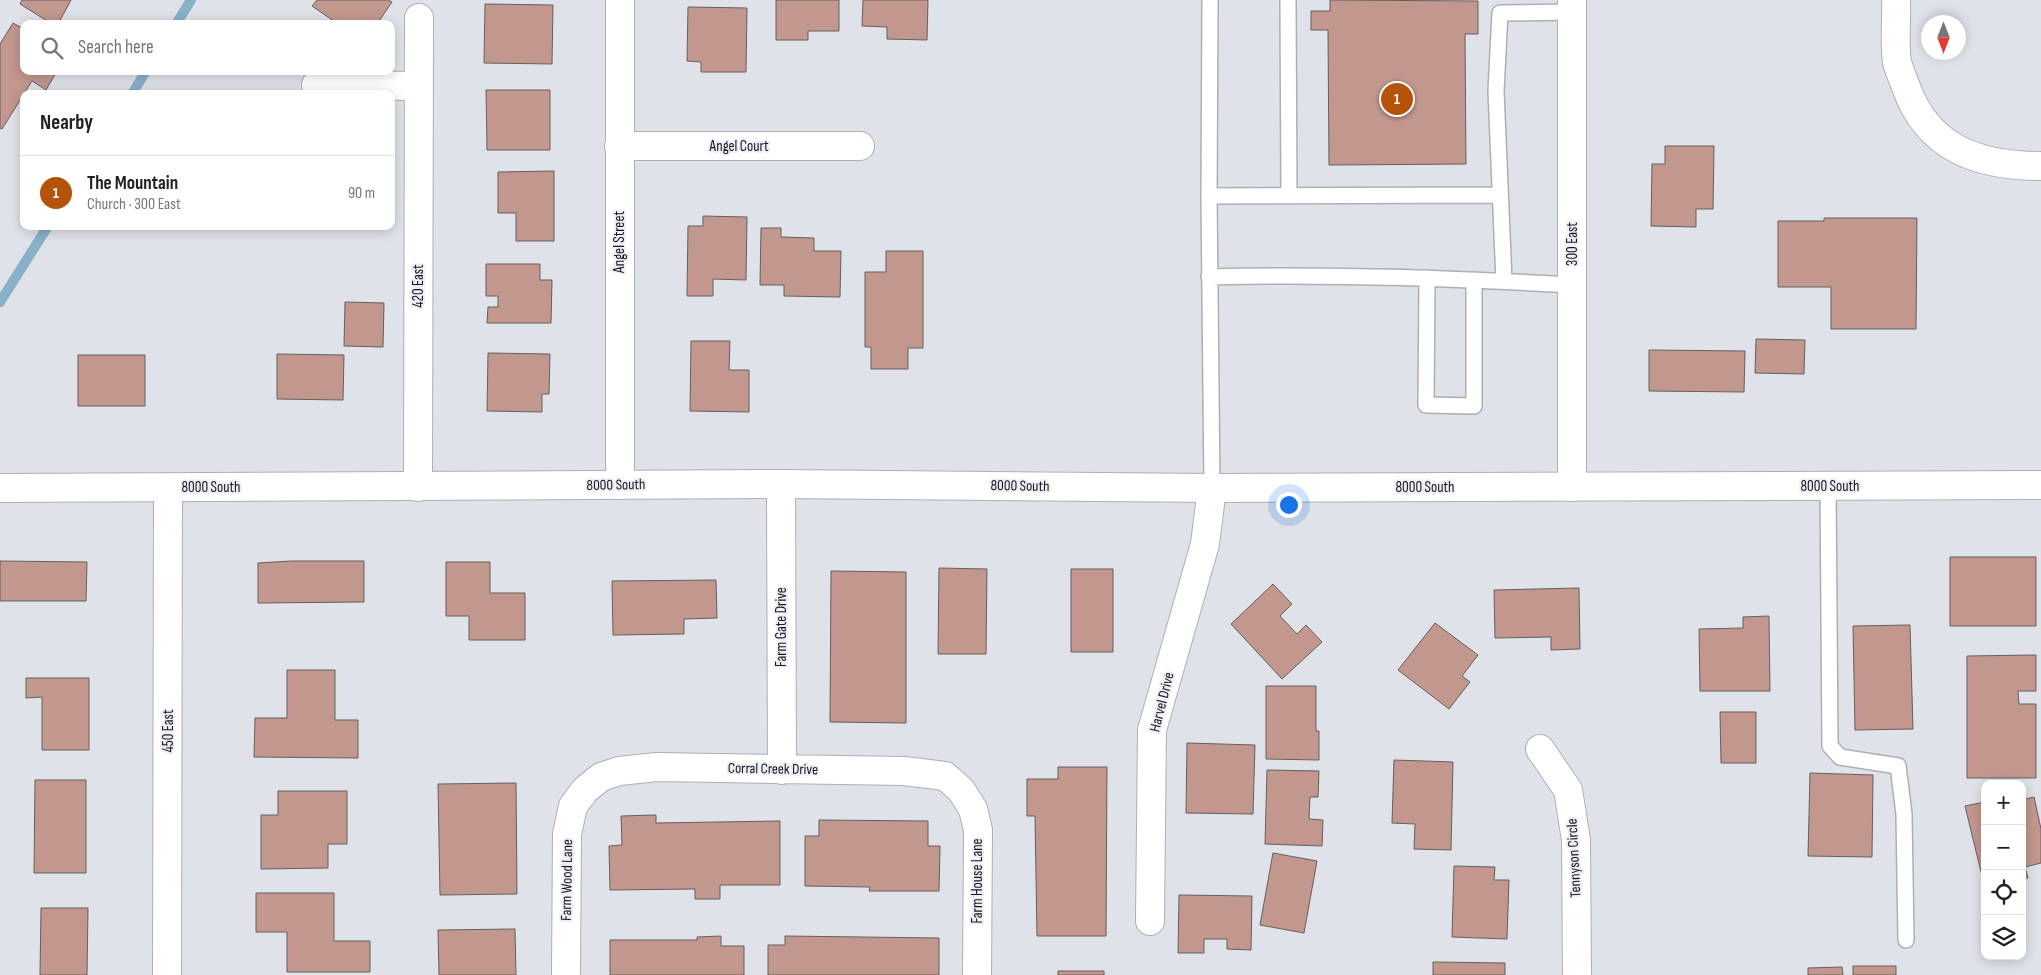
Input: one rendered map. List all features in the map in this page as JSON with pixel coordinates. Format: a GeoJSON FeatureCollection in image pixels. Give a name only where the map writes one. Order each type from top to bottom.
{"type":"FeatureCollection","features":[{"type":"Feature","properties":{"kind":"street","name":"Angel Street"},"geometry":{"type":"LineString","coordinates":[[620,0],[620,485]]}},
{"type":"Feature","properties":{"kind":"street"},"geometry":{"type":"LineString","coordinates":[[1896,0],[1897,62],[1913,107],[1931,130],[1958,151],[1967,154],[1994,162],[2041,166]]}},
{"type":"Feature","properties":{"kind":"street","name":"300 East"},"geometry":{"type":"LineString","coordinates":[[1572,6],[1572,487]]}},
{"type":"Feature","properties":{"kind":"street","name":"420 East"},"geometry":{"type":"LineString","coordinates":[[418,487],[419,18]]}},
{"type":"Feature","properties":{"kind":"street"},"geometry":{"type":"LineString","coordinates":[[316,85],[419,86]]}},
{"type":"Feature","properties":{"kind":"street","name":"Angel Court"},"geometry":{"type":"LineString","coordinates":[[619,146],[860,146]]}},
{"type":"Feature","properties":{"kind":"street","name":"8000 South"},"geometry":{"type":"LineString","coordinates":[[0,488],[781,484],[1212,488],[2041,485]]}},
{"type":"Feature","properties":{"kind":"street","name":"Farm Gate Drive"},"geometry":{"type":"LineString","coordinates":[[781,484],[782,770]]}},
{"type":"Feature","properties":{"kind":"street","name":"450 East"},"geometry":{"type":"LineString","coordinates":[[167,975],[168,488]]}},
{"type":"Feature","properties":{"kind":"street","name":"Harvel Drive"},"geometry":{"type":"LineString","coordinates":[[1150,921],[1152,730],[1205,544],[1212,488]]}},
{"type":"Feature","properties":{"kind":"street","name":"Tennyson Circle"},"geometry":{"type":"LineString","coordinates":[[1540,749],[1568,790],[1576,840],[1577,975]]}},
{"type":"Feature","properties":{"kind":"street","name":"Corral Creek Drive"},"geometry":{"type":"LineString","coordinates":[[585,790],[601,777],[619,771],[657,767],[904,771],[946,776],[961,790]]}},
{"type":"Feature","properties":{"kind":"street","name":"Farm Wood Lane"},"geometry":{"type":"LineString","coordinates":[[566,975],[567,834],[574,806],[585,790]]}},
{"type":"Feature","properties":{"kind":"street","name":"Farm House Lane"},"geometry":{"type":"LineString","coordinates":[[961,790],[973,809],[978,830],[977,975]]}},
{"type":"Feature","properties":{"kind":"lane"},"geometry":{"type":"LineString","coordinates":[[1210,0],[1209,277],[1212,488]]}},
{"type":"Feature","properties":{"kind":"lane"},"geometry":{"type":"LineString","coordinates":[[1288,0],[1289,196]]}},
{"type":"Feature","properties":{"kind":"lane"},"geometry":{"type":"LineString","coordinates":[[1504,281],[1496,91],[1500,13],[1572,6]]}},
{"type":"Feature","properties":{"kind":"lane"},"geometry":{"type":"LineString","coordinates":[[1209,196],[1500,195]]}},
{"type":"Feature","properties":{"kind":"lane"},"geometry":{"type":"LineString","coordinates":[[1209,277],[1298,275],[1427,278],[1572,285]]}},
{"type":"Feature","properties":{"kind":"lane"},"geometry":{"type":"LineString","coordinates":[[1427,278],[1426,405],[1474,406],[1474,280]]}},
{"type":"Feature","properties":{"kind":"lane"},"geometry":{"type":"LineString","coordinates":[[1828,486],[1830,746],[1840,756],[1898,766],[1904,814],[1906,940]]}},
{"type":"Feature","properties":{"kind":"building"},"geometry":{"type":"Polygon","coordinates":[[[22,0],[71,0],[60,20],[46,20],[20,4],[22,0]]]}},
{"type":"Feature","properties":{"kind":"building"},"geometry":{"type":"Polygon","coordinates":[[[317,0],[388,0],[392,2],[380,20],[332,20],[312,6],[317,0]]]}},
{"type":"Feature","properties":{"kind":"building"},"geometry":{"type":"Polygon","coordinates":[[[776,0],[839,0],[839,31],[808,31],[808,40],[776,40],[776,0]]]}},
{"type":"Feature","properties":{"kind":"building"},"geometry":{"type":"Polygon","coordinates":[[[863,0],[928,0],[927,40],[887,39],[887,27],[862,26],[863,0]]]}},
{"type":"Feature","properties":{"kind":"building"},"geometry":{"type":"Polygon","coordinates":[[[1330,0],[1478,1],[1478,34],[1465,34],[1466,164],[1329,165],[1328,30],[1311,30],[1311,11],[1330,11],[1330,0]]]}},
{"type":"Feature","properties":{"kind":"building"},"geometry":{"type":"Polygon","coordinates":[[[485,4],[553,5],[552,64],[484,63],[485,4]]]}},
{"type":"Feature","properties":{"kind":"building"},"geometry":{"type":"Polygon","coordinates":[[[688,7],[747,8],[746,72],[701,72],[701,62],[687,61],[688,7]]]}},
{"type":"Feature","properties":{"kind":"building"},"geometry":{"type":"Polygon","coordinates":[[[13,23],[20,27],[20,75],[55,75],[46,90],[32,81],[26,90],[20,90],[20,100],[2,129],[0,128],[0,44],[13,23]]]}},
{"type":"Feature","properties":{"kind":"building"},"geometry":{"type":"Polygon","coordinates":[[[486,90],[550,90],[550,150],[487,150],[486,90]]]}},
{"type":"Feature","properties":{"kind":"building"},"geometry":{"type":"Polygon","coordinates":[[[1665,146],[1714,146],[1713,209],[1696,209],[1696,227],[1651,226],[1652,164],[1665,164],[1665,146]]]}},
{"type":"Feature","properties":{"kind":"building"},"geometry":{"type":"Polygon","coordinates":[[[554,171],[554,241],[516,241],[516,213],[498,213],[498,172],[554,171]]]}},
{"type":"Feature","properties":{"kind":"building"},"geometry":{"type":"Polygon","coordinates":[[[703,216],[747,217],[746,280],[713,279],[713,296],[687,296],[688,226],[703,226],[703,216]]]}},
{"type":"Feature","properties":{"kind":"building"},"geometry":{"type":"Polygon","coordinates":[[[1824,218],[1917,218],[1916,329],[1831,329],[1831,287],[1778,287],[1778,221],[1824,221],[1824,218]]]}},
{"type":"Feature","properties":{"kind":"building"},"geometry":{"type":"Polygon","coordinates":[[[761,228],[781,228],[781,237],[814,238],[814,251],[841,251],[840,297],[784,296],[784,285],[760,285],[761,228]]]}},
{"type":"Feature","properties":{"kind":"building"},"geometry":{"type":"Polygon","coordinates":[[[886,251],[923,251],[923,348],[908,348],[908,369],[871,369],[871,347],[865,347],[865,272],[886,272],[886,251]]]}},
{"type":"Feature","properties":{"kind":"building"},"geometry":{"type":"Polygon","coordinates":[[[486,264],[540,264],[540,280],[552,280],[551,323],[487,323],[488,307],[498,307],[498,296],[486,296],[486,264]]]}},
{"type":"Feature","properties":{"kind":"building"},"geometry":{"type":"Polygon","coordinates":[[[345,302],[384,303],[383,347],[344,346],[345,302]]]}},
{"type":"Feature","properties":{"kind":"building"},"geometry":{"type":"Polygon","coordinates":[[[1756,339],[1805,340],[1804,374],[1755,373],[1756,339]]]}},
{"type":"Feature","properties":{"kind":"building"},"geometry":{"type":"Polygon","coordinates":[[[691,341],[730,341],[729,370],[749,370],[749,412],[690,411],[691,341]]]}},
{"type":"Feature","properties":{"kind":"building"},"geometry":{"type":"Polygon","coordinates":[[[1649,350],[1745,351],[1744,392],[1649,391],[1649,350]]]}},
{"type":"Feature","properties":{"kind":"building"},"geometry":{"type":"Polygon","coordinates":[[[488,353],[550,354],[549,394],[542,394],[542,412],[487,411],[488,353]]]}},
{"type":"Feature","properties":{"kind":"building"},"geometry":{"type":"Polygon","coordinates":[[[277,354],[344,355],[343,400],[277,399],[277,354]]]}},
{"type":"Feature","properties":{"kind":"building"},"geometry":{"type":"Polygon","coordinates":[[[78,355],[145,355],[145,406],[78,406],[78,355]]]}},
{"type":"Feature","properties":{"kind":"building"},"geometry":{"type":"Polygon","coordinates":[[[1950,557],[2036,557],[2036,626],[1950,626],[1950,557]]]}},
{"type":"Feature","properties":{"kind":"building"},"geometry":{"type":"Polygon","coordinates":[[[0,561],[87,562],[86,601],[0,601],[0,561]]]}},
{"type":"Feature","properties":{"kind":"building"},"geometry":{"type":"Polygon","coordinates":[[[364,561],[364,602],[258,603],[258,563],[364,561]]]}},
{"type":"Feature","properties":{"kind":"building"},"geometry":{"type":"Polygon","coordinates":[[[446,562],[490,562],[490,593],[525,593],[525,640],[469,640],[469,616],[446,616],[446,562]]]}},
{"type":"Feature","properties":{"kind":"building"},"geometry":{"type":"Polygon","coordinates":[[[939,568],[987,569],[986,654],[938,654],[939,568]]]}},
{"type":"Feature","properties":{"kind":"building"},"geometry":{"type":"Polygon","coordinates":[[[1071,569],[1113,569],[1113,652],[1071,652],[1071,569]]]}},
{"type":"Feature","properties":{"kind":"building"},"geometry":{"type":"Polygon","coordinates":[[[831,571],[906,572],[906,723],[830,722],[831,571]]]}},
{"type":"Feature","properties":{"kind":"building"},"geometry":{"type":"Polygon","coordinates":[[[716,580],[717,618],[684,619],[684,634],[613,635],[612,581],[716,580]]]}},
{"type":"Feature","properties":{"kind":"building"},"geometry":{"type":"Polygon","coordinates":[[[1273,584],[1292,604],[1280,616],[1297,634],[1306,625],[1322,642],[1282,679],[1231,624],[1273,584]]]}},
{"type":"Feature","properties":{"kind":"building"},"geometry":{"type":"Polygon","coordinates":[[[1579,588],[1580,649],[1551,650],[1551,637],[1495,638],[1494,590],[1579,588]]]}},
{"type":"Feature","properties":{"kind":"building"},"geometry":{"type":"Polygon","coordinates":[[[1769,616],[1770,691],[1700,691],[1699,629],[1743,628],[1743,617],[1769,616]]]}},
{"type":"Feature","properties":{"kind":"building"},"geometry":{"type":"Polygon","coordinates":[[[1435,623],[1478,655],[1462,676],[1470,682],[1449,709],[1398,670],[1435,623]]]}},
{"type":"Feature","properties":{"kind":"building"},"geometry":{"type":"Polygon","coordinates":[[[1910,625],[1913,729],[1855,730],[1853,626],[1910,625]]]}},
{"type":"Feature","properties":{"kind":"building"},"geometry":{"type":"Polygon","coordinates":[[[2036,655],[2036,691],[2018,691],[2019,704],[2036,704],[2036,778],[1967,778],[1967,656],[2036,655]]]}},
{"type":"Feature","properties":{"kind":"building"},"geometry":{"type":"Polygon","coordinates":[[[287,670],[335,670],[335,720],[358,720],[358,758],[254,757],[255,718],[287,718],[287,670]]]}},
{"type":"Feature","properties":{"kind":"building"},"geometry":{"type":"Polygon","coordinates":[[[26,678],[89,678],[89,750],[42,750],[42,697],[26,698],[26,678]]]}},
{"type":"Feature","properties":{"kind":"building"},"geometry":{"type":"Polygon","coordinates":[[[1266,686],[1316,686],[1316,731],[1319,731],[1319,760],[1266,759],[1266,686]]]}},
{"type":"Feature","properties":{"kind":"building"},"geometry":{"type":"Polygon","coordinates":[[[1720,712],[1756,712],[1756,763],[1721,763],[1720,712]]]}},
{"type":"Feature","properties":{"kind":"building"},"geometry":{"type":"Polygon","coordinates":[[[1187,743],[1255,745],[1253,814],[1186,813],[1187,743]]]}},
{"type":"Feature","properties":{"kind":"building"},"geometry":{"type":"Polygon","coordinates":[[[1394,760],[1453,762],[1451,850],[1414,849],[1415,824],[1392,823],[1394,760]]]}},
{"type":"Feature","properties":{"kind":"building"},"geometry":{"type":"Polygon","coordinates":[[[1058,767],[1107,767],[1106,936],[1037,936],[1035,816],[1027,816],[1027,779],[1058,779],[1058,767]]]}},
{"type":"Feature","properties":{"kind":"building"},"geometry":{"type":"Polygon","coordinates":[[[1267,770],[1319,771],[1318,797],[1310,797],[1309,819],[1323,820],[1322,846],[1265,844],[1267,770]]]}},
{"type":"Feature","properties":{"kind":"building"},"geometry":{"type":"Polygon","coordinates":[[[1810,773],[1873,775],[1872,857],[1808,856],[1810,773]]]}},
{"type":"Feature","properties":{"kind":"building"},"geometry":{"type":"Polygon","coordinates":[[[35,780],[86,780],[86,873],[34,873],[35,780]]]}},
{"type":"Feature","properties":{"kind":"building"},"geometry":{"type":"Polygon","coordinates":[[[516,783],[517,894],[440,895],[438,784],[516,783]]]}},
{"type":"Feature","properties":{"kind":"building"},"geometry":{"type":"Polygon","coordinates":[[[278,791],[347,791],[347,844],[328,844],[328,868],[261,869],[261,815],[278,815],[278,791]]]}},
{"type":"Feature","properties":{"kind":"building"},"geometry":{"type":"Polygon","coordinates":[[[2034,797],[2041,829],[2041,863],[2026,867],[2026,825],[2026,799],[2034,797]]]}},
{"type":"Feature","properties":{"kind":"building"},"geometry":{"type":"Polygon","coordinates":[[[1981,803],[1981,872],[1965,806],[1981,803]]]}},
{"type":"Feature","properties":{"kind":"building"},"geometry":{"type":"Polygon","coordinates":[[[656,815],[656,823],[780,821],[780,885],[720,885],[720,899],[695,899],[695,889],[610,890],[609,846],[622,845],[621,816],[656,815]]]}},
{"type":"Feature","properties":{"kind":"building"},"geometry":{"type":"Polygon","coordinates":[[[819,820],[928,821],[928,846],[940,846],[939,891],[869,891],[870,887],[805,886],[805,836],[819,836],[819,820]]]}},
{"type":"Feature","properties":{"kind":"building"},"geometry":{"type":"Polygon","coordinates":[[[1273,853],[1317,861],[1304,933],[1260,925],[1273,853]]]}},
{"type":"Feature","properties":{"kind":"building"},"geometry":{"type":"Polygon","coordinates":[[[1454,866],[1495,867],[1494,880],[1509,880],[1507,939],[1452,937],[1454,866]]]}},
{"type":"Feature","properties":{"kind":"building"},"geometry":{"type":"Polygon","coordinates":[[[256,893],[334,893],[334,941],[370,941],[370,972],[287,972],[287,932],[256,932],[256,893]]]}},
{"type":"Feature","properties":{"kind":"building"},"geometry":{"type":"Polygon","coordinates":[[[1179,895],[1252,896],[1251,950],[1227,949],[1227,939],[1204,939],[1204,953],[1178,953],[1179,895]]]}},
{"type":"Feature","properties":{"kind":"building"},"geometry":{"type":"Polygon","coordinates":[[[41,908],[88,908],[87,975],[40,975],[41,908]]]}},
{"type":"Feature","properties":{"kind":"building"},"geometry":{"type":"Polygon","coordinates":[[[515,929],[516,975],[439,975],[438,930],[515,929]]]}},
{"type":"Feature","properties":{"kind":"building"},"geometry":{"type":"Polygon","coordinates":[[[721,936],[721,946],[744,946],[744,975],[610,975],[610,940],[697,940],[697,937],[721,936]]]}},
{"type":"Feature","properties":{"kind":"building"},"geometry":{"type":"Polygon","coordinates":[[[785,936],[939,938],[939,975],[768,975],[768,945],[785,945],[785,936]]]}},
{"type":"Feature","properties":{"kind":"building"},"geometry":{"type":"Polygon","coordinates":[[[1433,962],[1505,963],[1505,975],[1433,975],[1433,962]]]}},
{"type":"Feature","properties":{"kind":"building"},"geometry":{"type":"Polygon","coordinates":[[[1853,966],[1896,966],[1896,975],[1853,975],[1853,966]]]}},
{"type":"Feature","properties":{"kind":"building"},"geometry":{"type":"Polygon","coordinates":[[[1842,967],[1843,975],[1808,975],[1808,968],[1842,967]]]}},
{"type":"Feature","properties":{"kind":"building"},"geometry":{"type":"Polygon","coordinates":[[[1058,971],[1104,971],[1104,975],[1058,975],[1058,971]]]}},
{"type":"Feature","properties":{"kind":"waterway"},"geometry":{"type":"LineString","coordinates":[[178,20],[191,0]]}},
{"type":"Feature","properties":{"kind":"waterway"},"geometry":{"type":"LineString","coordinates":[[134,90],[144,75]]}},
{"type":"Feature","properties":{"kind":"waterway"},"geometry":{"type":"LineString","coordinates":[[0,302],[45,230]]}},
{"type":"Feature","properties":{"kind":"place","name":"The Mountain"},"geometry":{"type":"Point","coordinates":[1397,99]}}]}
